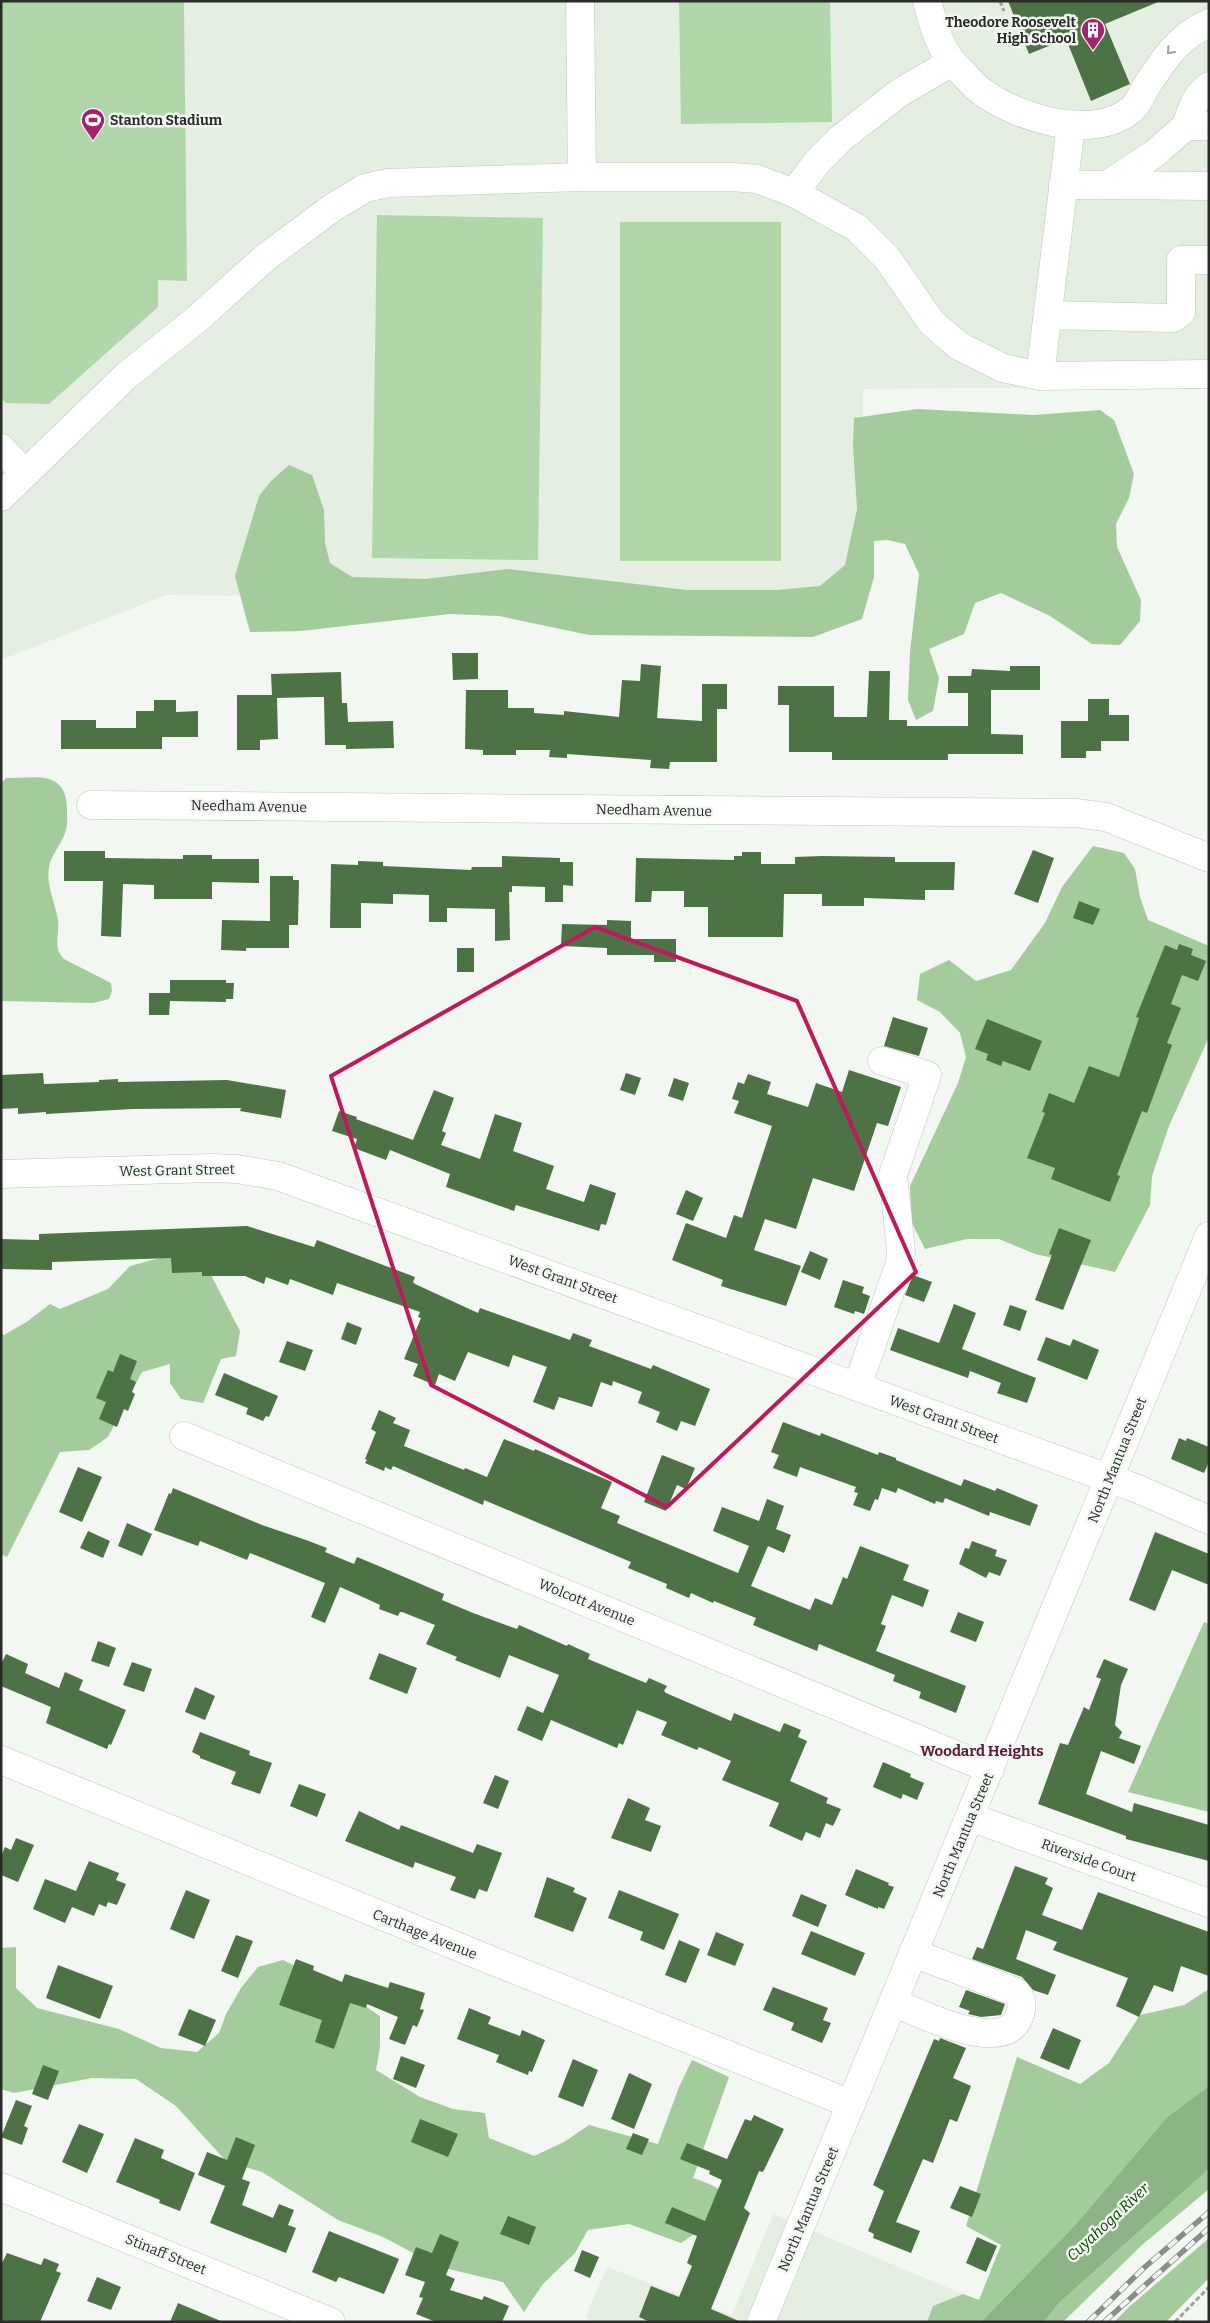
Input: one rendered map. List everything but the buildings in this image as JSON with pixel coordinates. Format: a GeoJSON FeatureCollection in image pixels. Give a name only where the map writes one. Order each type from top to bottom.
{"type":"FeatureCollection","features":[{"type":"Feature","properties":{"kind":"street"},"geometry":{"type":"LineString","coordinates":[[580,1],[582,177]]}},
{"type":"Feature","properties":{"kind":"street"},"geometry":{"type":"LineString","coordinates":[[927,1],[935,30],[946,54],[977,88],[1004,105],[1036,118],[1071,125],[1110,123],[1133,109],[1165,56],[1179,41],[1209,23]]}},
{"type":"Feature","properties":{"kind":"street"},"geometry":{"type":"LineString","coordinates":[[794,193],[818,161],[840,139],[899,93],[952,62]]}},
{"type":"Feature","properties":{"kind":"street"},"geometry":{"type":"LineString","coordinates":[[1107,185],[1197,126],[1194,105],[1202,91],[1209,86]]}},
{"type":"Feature","properties":{"kind":"street"},"geometry":{"type":"LineString","coordinates":[[1040,376],[1071,125]]}},
{"type":"Feature","properties":{"kind":"street"},"geometry":{"type":"LineString","coordinates":[[1,497],[126,376],[197,320],[266,257],[332,208],[365,188],[388,183],[582,177],[732,176],[757,179],[794,193],[857,228],[887,258],[932,322],[959,346],[1004,368],[1040,376],[1209,374]]}},
{"type":"Feature","properties":{"kind":"street"},"geometry":{"type":"LineString","coordinates":[[1063,185],[1209,186]]}},
{"type":"Feature","properties":{"kind":"street"},"geometry":{"type":"LineString","coordinates":[[1048,315],[1173,318],[1181,312],[1181,260],[1209,260]]}},
{"type":"Feature","properties":{"kind":"street"},"geometry":{"type":"LineString","coordinates":[[1,448],[25,474]]}},
{"type":"Feature","properties":{"kind":"street","name":"Needham Avenue"},"geometry":{"type":"LineString","coordinates":[[91,805],[1074,813],[1106,817],[1209,858]]}},
{"type":"Feature","properties":{"kind":"street"},"geometry":{"type":"LineString","coordinates":[[857,1387],[900,1263],[901,1250],[893,1175],[927,1075],[882,1061]]}},
{"type":"Feature","properties":{"kind":"street","name":"West Grant Street"},"geometry":{"type":"LineString","coordinates":[[1,1174],[211,1168],[237,1169],[271,1175],[1109,1479],[1209,1520]]}},
{"type":"Feature","properties":{"kind":"street","name":"North Mantua Street"},"geometry":{"type":"LineString","coordinates":[[761,2322],[1109,1479],[1200,1280],[1209,1236]]}},
{"type":"Feature","properties":{"kind":"street","name":"Wolcott Avenue"},"geometry":{"type":"LineString","coordinates":[[184,1436],[990,1768]]}},
{"type":"Feature","properties":{"kind":"street","name":"Carthage Avenue"},"geometry":{"type":"LineString","coordinates":[[1,1760],[488,1959],[851,2104]]}},
{"type":"Feature","properties":{"kind":"street","name":"Riverside Court"},"geometry":{"type":"LineString","coordinates":[[970,1817],[1209,1903]]}},
{"type":"Feature","properties":{"kind":"street"},"geometry":{"type":"LineString","coordinates":[[893,2002],[978,2034],[1003,2032],[1017,2021],[1022,2008],[1021,1998],[1016,1992],[913,1953]]}},
{"type":"Feature","properties":{"kind":"street","name":"Stinaff Street"},"geometry":{"type":"LineString","coordinates":[[1,2187],[331,2322]]}},
{"type":"Feature","properties":{"kind":"path"},"geometry":{"type":"LineString","coordinates":[[1000,1],[1004,11]]}},
{"type":"Feature","properties":{"kind":"path"},"geometry":{"type":"LineString","coordinates":[[1175,2322],[1209,2287]]}},
{"type":"Feature","properties":{"kind":"highlighted area"},"geometry":{"type":"Polygon","coordinates":[[[595,927],[797,1001],[916,1272],[667,1507],[431,1385],[331,1076],[595,927]]]}},
{"type":"Feature","properties":{"kind":"shaded area"},"geometry":{"type":"Polygon","coordinates":[[[1,1],[1209,1],[1209,387],[863,389],[863,601],[166,595],[1,660],[1,1]]]}},
{"type":"Feature","properties":{"kind":"shaded area","name":"Stanton Stadium"},"geometry":{"type":"Polygon","coordinates":[[[1,1],[184,1],[187,281],[158,280],[158,307],[49,404],[6,403],[1,398],[1,1]]]}},
{"type":"Feature","properties":{"kind":"shaded area"},"geometry":{"type":"Polygon","coordinates":[[[679,1],[830,1],[832,122],[681,124],[679,1]]]}},
{"type":"Feature","properties":{"kind":"shaded area"},"geometry":{"type":"Polygon","coordinates":[[[377,215],[543,218],[538,560],[372,558],[377,215]]]}},
{"type":"Feature","properties":{"kind":"shaded area"},"geometry":{"type":"Polygon","coordinates":[[[620,222],[781,222],[781,561],[620,561],[620,222]]]}},
{"type":"Feature","properties":{"kind":"shaded area"},"geometry":{"type":"Polygon","coordinates":[[[917,409],[1034,415],[1100,410],[1114,420],[1134,474],[1129,498],[1116,524],[1117,547],[1141,600],[1140,621],[1120,645],[1092,644],[1050,616],[1001,593],[975,603],[964,634],[929,649],[939,678],[933,711],[916,720],[908,700],[910,652],[919,574],[905,544],[888,540],[874,541],[874,577],[862,619],[813,637],[589,635],[499,616],[450,614],[301,631],[250,632],[235,576],[259,496],[271,481],[289,465],[312,475],[324,510],[325,543],[330,563],[352,577],[425,579],[507,569],[687,590],[777,590],[820,586],[845,565],[857,509],[853,445],[854,418],[917,409]]]}},
{"type":"Feature","properties":{"kind":"shaded area"},"geometry":{"type":"Polygon","coordinates":[[[38,777],[56,782],[62,788],[66,797],[67,827],[50,863],[48,874],[58,920],[58,950],[64,959],[111,983],[112,991],[109,999],[93,1003],[1,1001],[1,784],[6,778],[38,777]]]}},
{"type":"Feature","properties":{"kind":"shaded area"},"geometry":{"type":"Polygon","coordinates":[[[1093,846],[1124,853],[1135,869],[1140,897],[1148,920],[1209,946],[1209,1037],[1169,1126],[1152,1176],[1150,1205],[1115,1272],[1035,1254],[999,1239],[967,1239],[925,1249],[912,1223],[910,1186],[958,1083],[966,1057],[960,1033],[940,1012],[917,1000],[920,974],[949,960],[976,981],[1011,970],[1045,923],[1062,887],[1093,846]]]}},
{"type":"Feature","properties":{"kind":"shaded area"},"geometry":{"type":"Polygon","coordinates":[[[197,1248],[240,1331],[236,1356],[221,1359],[203,1403],[181,1399],[170,1383],[170,1364],[142,1372],[108,1437],[89,1450],[60,1452],[7,1557],[1,1554],[1,1333],[4,1335],[28,1321],[50,1304],[60,1309],[108,1289],[130,1266],[197,1248]]]}},
{"type":"Feature","properties":{"kind":"shaded area"},"geometry":{"type":"Polygon","coordinates":[[[1204,1622],[1209,1624],[1209,1812],[1128,1792],[1204,1622]]]}},
{"type":"Feature","properties":{"kind":"shaded area"},"geometry":{"type":"Polygon","coordinates":[[[16,1947],[16,1988],[37,2008],[119,2029],[161,2048],[197,2052],[219,2033],[226,2014],[241,1988],[258,1967],[283,1960],[333,1985],[380,2016],[380,2047],[376,2070],[420,2097],[453,2109],[485,2113],[489,2138],[534,2156],[564,2142],[589,2125],[658,2144],[679,2087],[692,2060],[729,2077],[693,2178],[744,2200],[681,2243],[629,2224],[588,2230],[575,2253],[543,2284],[524,2312],[503,2282],[440,2267],[383,2237],[338,2220],[262,2172],[226,2161],[176,2106],[136,2079],[92,2078],[14,2093],[1,2089],[1,1948],[16,1947]]]}},
{"type":"Feature","properties":{"kind":"shaded area"},"geometry":{"type":"Polygon","coordinates":[[[1209,1989],[1209,2086],[1168,2116],[1075,2225],[981,2322],[927,2322],[933,2306],[963,2294],[979,2300],[1001,2245],[966,2226],[1017,2057],[1080,2084],[1109,2063],[1140,2015],[1184,2005],[1209,1989]]]}},
{"type":"Feature","properties":{"kind":"shaded area"},"geometry":{"type":"Polygon","coordinates":[[[1209,2169],[1209,2189],[1142,2245],[1063,2322],[1044,2322],[1059,2303],[1209,2169]]]}},
{"type":"Feature","properties":{"kind":"shaded area"},"geometry":{"type":"Polygon","coordinates":[[[773,2214],[963,2294],[933,2306],[927,2322],[594,2322],[585,2318],[607,2267],[732,2315],[773,2214]]]}},
{"type":"Feature","properties":{"kind":"shaded area"},"geometry":{"type":"Polygon","coordinates":[[[1209,2238],[1209,2278],[1166,2322],[1114,2322],[1129,2307],[1209,2238]]]}},
{"type":"Feature","properties":{"kind":"water","name":"Cuyahoga River"},"geometry":{"type":"Polygon","coordinates":[[[1209,2086],[1209,2169],[1059,2303],[1044,2322],[981,2322],[1075,2225],[1168,2116],[1209,2086]]]}},
{"type":"Feature","properties":{"kind":"railway"},"geometry":{"type":"LineString","coordinates":[[1088,2322],[1146,2266],[1209,2212]]}},
{"type":"Feature","properties":{"kind":"railway"},"geometry":{"type":"LineString","coordinates":[[1104,2322],[1209,2228]]}},
{"type":"Feature","properties":{"kind":"place","name":"Theodore Roosevelt High School"},"geometry":{"type":"Point","coordinates":[1093,51]}},
{"type":"Feature","properties":{"kind":"place","name":"Stanton Stadium"},"geometry":{"type":"Point","coordinates":[93,141]}},
{"type":"Feature","properties":{"kind":"district","name":"Woodard Heights"},"geometry":{"type":"Point","coordinates":[982,1751]}}]}
